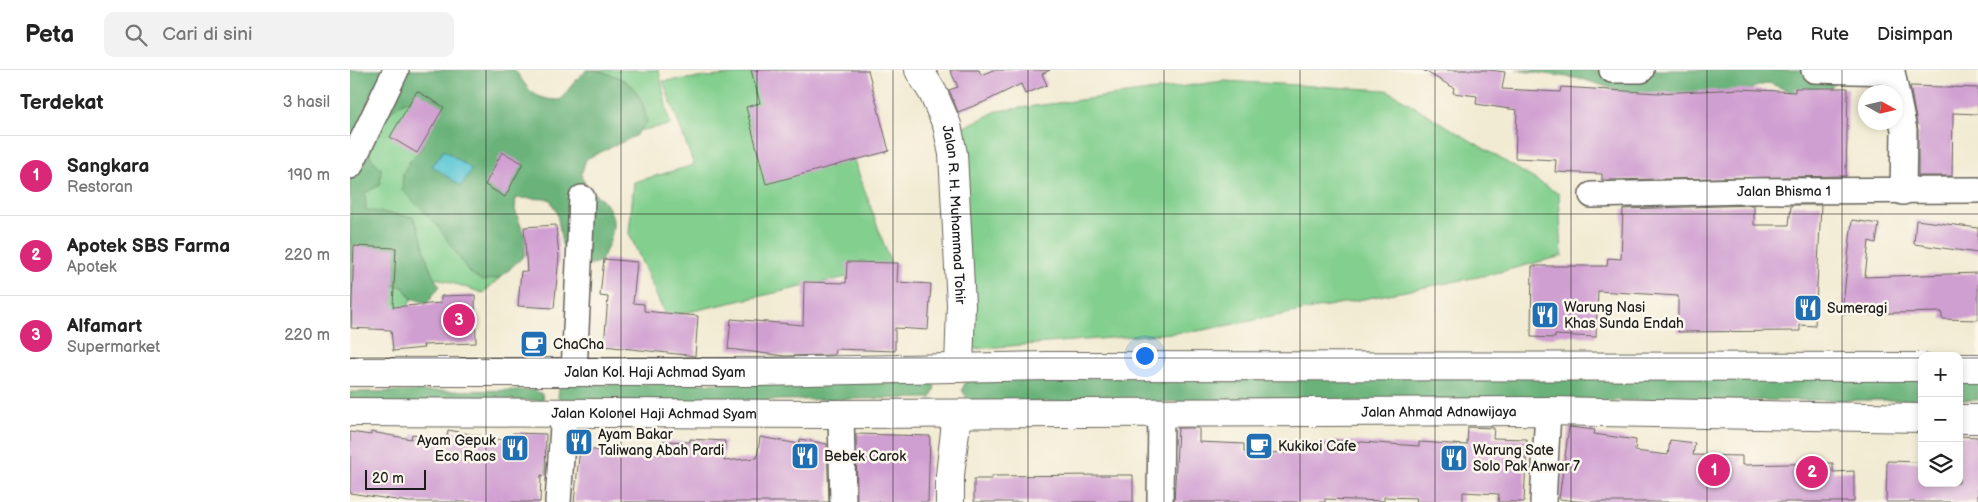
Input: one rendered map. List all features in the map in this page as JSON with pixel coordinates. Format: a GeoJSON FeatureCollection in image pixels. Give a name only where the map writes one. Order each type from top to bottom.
{"type":"FeatureCollection","features":[{"type":"Feature","properties":{"kind":"main road","name":"Jalan R. H. Muhammad Tohir"},"geometry":{"type":"LineString","coordinates":[[918,70],[933,93],[947,125],[953,154],[961,305],[959,368]]}},
{"type":"Feature","properties":{"kind":"main road"},"geometry":{"type":"LineString","coordinates":[[959,368],[1048,366],[1918,367]]}},
{"type":"Feature","properties":{"kind":"main road","name":"Jalan Kol. Haji Achmad Syam"},"geometry":{"type":"LineString","coordinates":[[350,372],[759,372],[959,368]]}},
{"type":"Feature","properties":{"kind":"main road"},"geometry":{"type":"LineString","coordinates":[[1963,368],[1978,368]]}},
{"type":"Feature","properties":{"kind":"main road","name":"Jalan Ahmad Adnawijaya"},"geometry":{"type":"LineString","coordinates":[[957,414],[1548,411],[1918,418]]}},
{"type":"Feature","properties":{"kind":"main road","name":"Jalan Kolonel Haji Achmad Syam"},"geometry":{"type":"LineString","coordinates":[[350,412],[957,414]]}},
{"type":"Feature","properties":{"kind":"main road"},"geometry":{"type":"LineString","coordinates":[[950,502],[950,475],[957,414]]}},
{"type":"Feature","properties":{"kind":"main road"},"geometry":{"type":"LineString","coordinates":[[1963,419],[1978,419]]}},
{"type":"Feature","properties":{"kind":"street"},"geometry":{"type":"LineString","coordinates":[[350,166],[396,70]]}},
{"type":"Feature","properties":{"kind":"street"},"geometry":{"type":"LineString","coordinates":[[1612,70],[1641,70]]}},
{"type":"Feature","properties":{"kind":"street"},"geometry":{"type":"LineString","coordinates":[[1814,70],[1892,71],[1904,130],[1902,192]]}},
{"type":"Feature","properties":{"kind":"street","name":"Jalan Bhisma 1"},"geometry":{"type":"LineString","coordinates":[[1592,195],[1745,191],[1902,192],[1978,190]]}},
{"type":"Feature","properties":{"kind":"street"},"geometry":{"type":"LineString","coordinates":[[574,373],[582,198]]}},
{"type":"Feature","properties":{"kind":"street"},"geometry":{"type":"LineString","coordinates":[[1543,502],[1548,411]]}},
{"type":"Feature","properties":{"kind":"street"},"geometry":{"type":"LineString","coordinates":[[558,502],[564,412]]}},
{"type":"Feature","properties":{"kind":"street"},"geometry":{"type":"LineString","coordinates":[[1160,502],[1161,412]]}},
{"type":"Feature","properties":{"kind":"street"},"geometry":{"type":"LineString","coordinates":[[841,414],[843,502]]}},
{"type":"Feature","properties":{"kind":"green space"},"geometry":{"type":"Polygon","coordinates":[[[350,70],[563,109],[586,70],[659,70],[670,125],[576,142],[555,194],[515,198],[507,251],[511,268],[483,293],[433,277],[412,298],[407,308],[389,308],[350,268],[350,70]]]}},
{"type":"Feature","properties":{"kind":"green space"},"geometry":{"type":"Polygon","coordinates":[[[350,70],[515,70],[528,88],[538,96],[551,100],[560,100],[577,79],[590,70],[618,77],[625,81],[636,91],[640,98],[647,122],[635,136],[586,159],[581,175],[588,188],[607,205],[613,220],[609,244],[601,261],[584,267],[571,259],[562,244],[557,213],[550,199],[516,198],[515,210],[526,240],[524,256],[499,278],[482,281],[469,272],[437,225],[402,190],[403,174],[410,161],[421,149],[430,117],[421,104],[405,101],[385,117],[370,140],[370,156],[381,168],[380,185],[365,193],[366,210],[413,217],[430,269],[440,286],[427,303],[411,298],[403,287],[386,284],[350,327],[350,70]]]}},
{"type":"Feature","properties":{"kind":"green space"},"geometry":{"type":"Polygon","coordinates":[[[785,70],[826,81],[892,267],[666,317],[629,233],[634,182],[694,165],[663,81],[785,70]]]}},
{"type":"Feature","properties":{"kind":"green space"},"geometry":{"type":"Polygon","coordinates":[[[1515,70],[1846,70],[1828,91],[1804,97],[1769,83],[1744,93],[1658,103],[1582,79],[1515,70]]]}},
{"type":"Feature","properties":{"kind":"green space"},"geometry":{"type":"Polygon","coordinates":[[[1224,81],[1387,90],[1559,194],[1562,256],[1488,275],[1198,331],[972,349],[960,129],[997,111],[1224,81]]]}},
{"type":"Feature","properties":{"kind":"green space"},"geometry":{"type":"Polygon","coordinates":[[[1918,371],[1918,400],[976,402],[969,401],[962,390],[967,379],[1918,371]]]}},
{"type":"Feature","properties":{"kind":"green space"},"geometry":{"type":"Polygon","coordinates":[[[1963,371],[1978,371],[1978,400],[1963,400],[1963,371]]]}},
{"type":"Feature","properties":{"kind":"green space"},"geometry":{"type":"Polygon","coordinates":[[[931,381],[935,387],[931,398],[569,403],[562,402],[558,397],[559,388],[563,385],[931,381]]]}},
{"type":"Feature","properties":{"kind":"green space"},"geometry":{"type":"Polygon","coordinates":[[[534,390],[542,394],[543,400],[350,406],[350,392],[534,390]]]}},
{"type":"Feature","properties":{"kind":"water"},"geometry":{"type":"Polygon","coordinates":[[[444,150],[472,169],[461,186],[432,166],[444,150]]]}},
{"type":"Feature","properties":{"kind":"building"},"geometry":{"type":"Polygon","coordinates":[[[751,70],[868,70],[889,151],[766,184],[746,107],[760,103],[751,70]]]}},
{"type":"Feature","properties":{"kind":"building"},"geometry":{"type":"Polygon","coordinates":[[[950,70],[979,70],[981,75],[993,70],[1050,70],[1042,74],[1047,85],[1025,94],[1021,84],[958,112],[949,90],[958,87],[950,70]]]}},
{"type":"Feature","properties":{"kind":"building"},"geometry":{"type":"Polygon","coordinates":[[[1423,70],[1489,70],[1505,72],[1502,89],[1560,92],[1561,87],[1658,93],[1741,89],[1795,92],[1795,88],[1848,88],[1846,176],[1602,180],[1602,174],[1555,172],[1556,160],[1515,158],[1517,110],[1476,104],[1477,96],[1453,93],[1454,88],[1423,70]]]}},
{"type":"Feature","properties":{"kind":"building"},"geometry":{"type":"Polygon","coordinates":[[[1910,86],[1978,88],[1978,114],[1953,113],[1952,176],[1918,176],[1918,130],[1910,86]]]}},
{"type":"Feature","properties":{"kind":"building"},"geometry":{"type":"Polygon","coordinates":[[[417,91],[444,107],[417,153],[390,137],[417,91]]]}},
{"type":"Feature","properties":{"kind":"building"},"geometry":{"type":"Polygon","coordinates":[[[502,152],[523,163],[505,197],[485,185],[502,152]]]}},
{"type":"Feature","properties":{"kind":"building"},"geometry":{"type":"Polygon","coordinates":[[[1754,205],[1754,225],[1789,225],[1791,205],[1821,205],[1815,326],[1800,325],[1800,331],[1678,332],[1678,296],[1598,291],[1596,337],[1555,335],[1555,338],[1531,337],[1532,266],[1607,266],[1608,258],[1621,259],[1623,209],[1754,205]]]}},
{"type":"Feature","properties":{"kind":"building"},"geometry":{"type":"Polygon","coordinates":[[[1852,220],[1879,224],[1876,243],[1869,241],[1865,277],[1978,273],[1978,320],[1942,319],[1942,312],[1842,314],[1852,220]]]}},
{"type":"Feature","properties":{"kind":"building"},"geometry":{"type":"Polygon","coordinates":[[[1916,220],[1978,228],[1978,253],[1914,244],[1916,220]]]}},
{"type":"Feature","properties":{"kind":"building"},"geometry":{"type":"Polygon","coordinates":[[[556,225],[559,257],[554,308],[518,306],[521,271],[527,272],[524,227],[556,225]]]}},
{"type":"Feature","properties":{"kind":"building"},"geometry":{"type":"Polygon","coordinates":[[[354,246],[396,248],[393,307],[441,303],[441,296],[475,295],[476,343],[423,345],[424,348],[393,351],[391,330],[351,328],[354,246]]]}},
{"type":"Feature","properties":{"kind":"building"},"geometry":{"type":"Polygon","coordinates":[[[604,259],[637,262],[633,303],[644,304],[644,311],[698,316],[695,356],[604,346],[608,297],[600,296],[604,259]]]}},
{"type":"Feature","properties":{"kind":"building"},"geometry":{"type":"Polygon","coordinates":[[[847,262],[898,263],[897,282],[931,284],[928,330],[895,328],[895,351],[835,349],[834,355],[785,356],[728,349],[731,319],[803,325],[804,282],[846,283],[847,262]]]}},
{"type":"Feature","properties":{"kind":"building"},"geometry":{"type":"Polygon","coordinates":[[[1468,427],[1494,428],[1493,438],[1527,439],[1524,502],[1498,502],[1499,494],[1463,492],[1463,502],[1416,502],[1417,498],[1384,497],[1384,501],[1325,499],[1325,502],[1174,502],[1178,428],[1199,428],[1199,442],[1244,444],[1244,452],[1290,453],[1290,442],[1333,443],[1333,440],[1419,446],[1419,442],[1467,445],[1468,427]]]}},
{"type":"Feature","properties":{"kind":"building"},"geometry":{"type":"Polygon","coordinates":[[[1569,427],[1595,430],[1594,434],[1636,440],[1635,451],[1668,455],[1670,440],[1695,443],[1693,455],[1742,456],[1742,465],[1833,463],[1833,472],[1854,471],[1854,502],[1586,502],[1559,499],[1569,427]]]}},
{"type":"Feature","properties":{"kind":"building"},"geometry":{"type":"Polygon","coordinates":[[[448,430],[513,442],[513,433],[546,434],[545,476],[541,475],[540,502],[409,502],[350,493],[350,432],[371,435],[371,432],[411,439],[412,434],[447,439],[448,430]]]}},
{"type":"Feature","properties":{"kind":"building"},"geometry":{"type":"Polygon","coordinates":[[[856,434],[930,436],[928,502],[857,502],[856,434]]]}},
{"type":"Feature","properties":{"kind":"building"},"geometry":{"type":"Polygon","coordinates":[[[1963,436],[1978,437],[1978,502],[1886,502],[1887,461],[1918,462],[1918,487],[1963,487],[1963,436]]]}},
{"type":"Feature","properties":{"kind":"building"},"geometry":{"type":"Polygon","coordinates":[[[760,437],[799,444],[800,439],[827,444],[829,502],[574,502],[580,448],[616,453],[617,449],[660,455],[661,441],[690,442],[690,439],[725,441],[724,461],[757,458],[760,437]]]}},
{"type":"Feature","properties":{"kind":"building"},"geometry":{"type":"Polygon","coordinates":[[[1133,475],[1133,502],[974,502],[974,479],[992,479],[992,476],[1133,475]]]}},
{"type":"Feature","properties":{"kind":"place","name":"Sumeragi"},"geometry":{"type":"Point","coordinates":[1808,308]}},
{"type":"Feature","properties":{"kind":"place","name":"Warung Nasi Khas Sunda Endah"},"geometry":{"type":"Point","coordinates":[1545,315]}},
{"type":"Feature","properties":{"kind":"place","name":"Alfamart"},"geometry":{"type":"Point","coordinates":[459,320]}},
{"type":"Feature","properties":{"kind":"place","name":"ChaCha"},"geometry":{"type":"Point","coordinates":[534,344]}},
{"type":"Feature","properties":{"kind":"place","name":"Ayam Bakar Taliwang Abah Pardi"},"geometry":{"type":"Point","coordinates":[579,442]}},
{"type":"Feature","properties":{"kind":"place","name":"Kukikoi Cafe"},"geometry":{"type":"Point","coordinates":[1259,446]}},
{"type":"Feature","properties":{"kind":"place","name":"Ayam Gepuk Eco Raos"},"geometry":{"type":"Point","coordinates":[515,448]}},
{"type":"Feature","properties":{"kind":"place","name":"Bebek Carok"},"geometry":{"type":"Point","coordinates":[805,456]}},
{"type":"Feature","properties":{"kind":"place","name":"Warung Sate Solo Pak Anwar 7"},"geometry":{"type":"Point","coordinates":[1454,458]}},
{"type":"Feature","properties":{"kind":"place","name":"Sangkara"},"geometry":{"type":"Point","coordinates":[1714,470]}},
{"type":"Feature","properties":{"kind":"place","name":"Apotek SBS Farma"},"geometry":{"type":"Point","coordinates":[1812,472]}}]}
